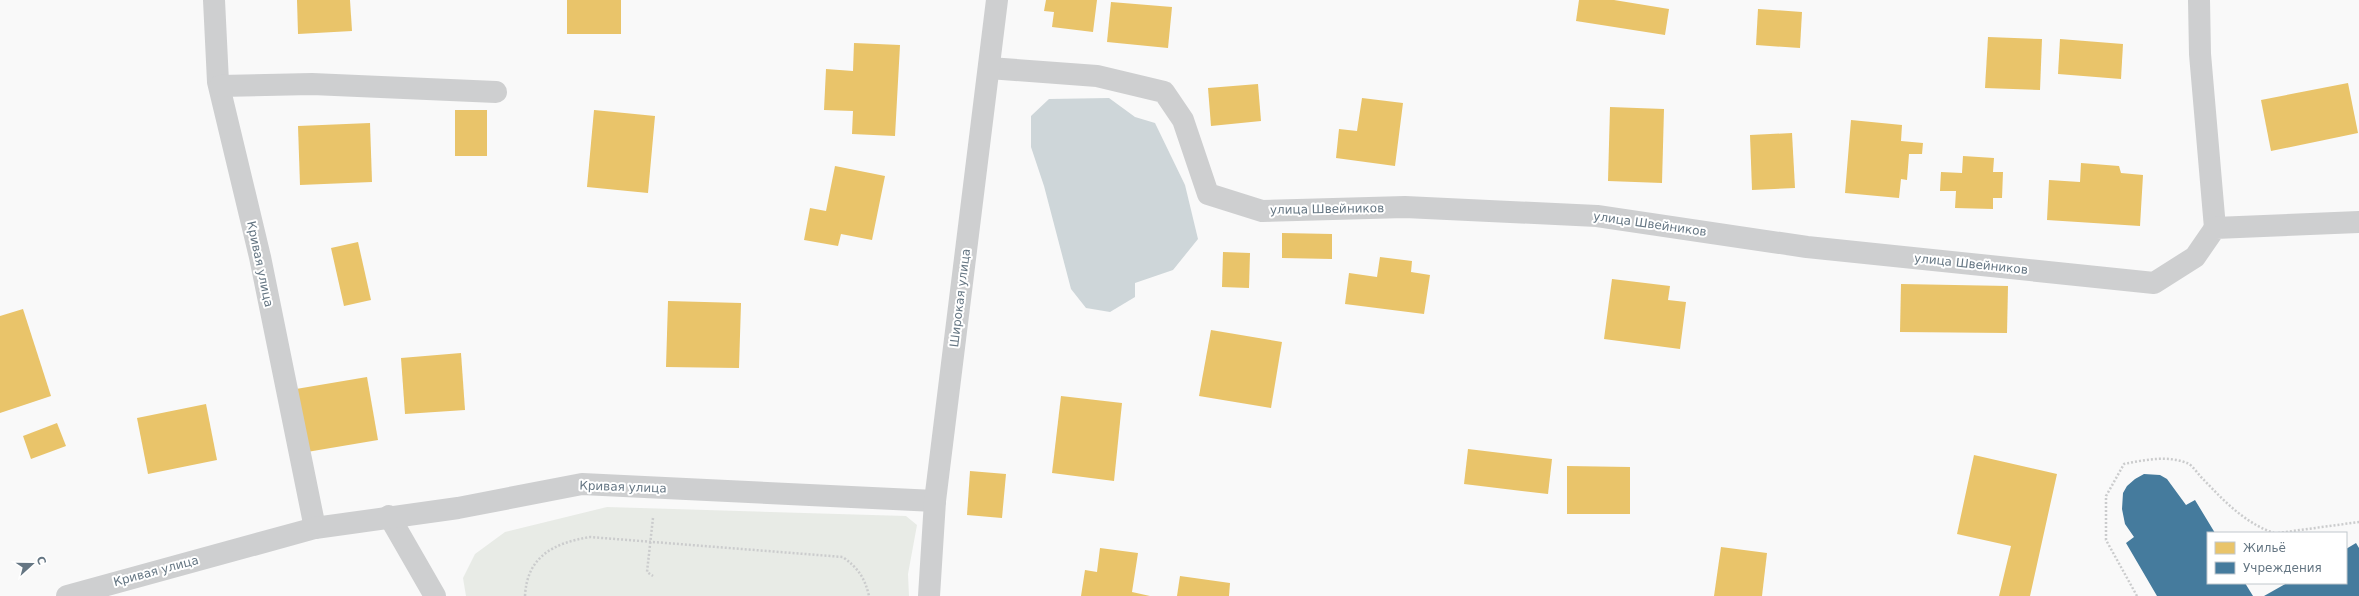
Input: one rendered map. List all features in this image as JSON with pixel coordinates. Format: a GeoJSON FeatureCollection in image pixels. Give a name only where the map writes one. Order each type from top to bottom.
{"type":"FeatureCollection","features":[{"type":"Feature","properties":{"kind":"street","name":"Кривая улица"},"geometry":{"type":"LineString","coordinates":[[214,0],[220,86],[260,257],[315,528]]}},
{"type":"Feature","properties":{"kind":"street","name":"Широкая улица"},"geometry":{"type":"LineString","coordinates":[[929,596],[935,501],[997,0]]}},
{"type":"Feature","properties":{"kind":"street"},"geometry":{"type":"LineString","coordinates":[[2199,0],[2200,54],[2214,228],[2359,222]]}},
{"type":"Feature","properties":{"kind":"street","name":"улица Швейников"},"geometry":{"type":"LineString","coordinates":[[989,68],[1097,76],[1164,92],[1183,120],[1208,194],[1262,211],[1405,208],[1597,216],[1807,247],[2154,282],[2194,257],[2214,228]]}},
{"type":"Feature","properties":{"kind":"street"},"geometry":{"type":"LineString","coordinates":[[220,86],[312,84],[496,92]]}},
{"type":"Feature","properties":{"kind":"street","name":"Кривая улица"},"geometry":{"type":"LineString","coordinates":[[67,596],[315,528],[389,516],[458,508],[582,484],[935,501]]}},
{"type":"Feature","properties":{"kind":"street"},"geometry":{"type":"LineString","coordinates":[[389,516],[435,596]]}},
{"type":"Feature","properties":{"kind":"path"},"geometry":{"type":"LineString","coordinates":[[2137,596],[2106,540],[2106,496],[2124,464],[2153,459],[2167,459],[2188,463],[2242,517],[2257,527],[2271,532]]}},
{"type":"Feature","properties":{"kind":"path"},"geometry":{"type":"LineString","coordinates":[[653,576],[647,572],[656,488]]}},
{"type":"Feature","properties":{"kind":"path"},"geometry":{"type":"LineString","coordinates":[[2285,532],[2359,522]]}},
{"type":"Feature","properties":{"kind":"path"},"geometry":{"type":"LineString","coordinates":[[525,596],[526,580],[540,555],[567,541],[590,537],[843,557],[858,567],[866,583],[869,596]]}},
{"type":"Feature","properties":{"kind":"shaded area"},"geometry":{"type":"Polygon","coordinates":[[[1109,98],[1135,117],[1155,123],[1185,185],[1198,239],[1173,270],[1135,283],[1135,297],[1110,312],[1086,308],[1071,289],[1044,186],[1031,147],[1031,116],[1049,99],[1109,98]]]}},
{"type":"Feature","properties":{"kind":"shaded area"},"geometry":{"type":"Polygon","coordinates":[[[607,507],[906,516],[917,525],[908,574],[909,596],[466,596],[463,578],[475,554],[505,532],[607,507]]]}},
{"type":"Feature","properties":{"kind":"building: Жильё"},"geometry":{"type":"Polygon","coordinates":[[[297,0],[350,0],[352,31],[298,34],[297,0]]]}},
{"type":"Feature","properties":{"kind":"building: Жильё"},"geometry":{"type":"Polygon","coordinates":[[[567,0],[621,0],[621,34],[567,34],[567,0]]]}},
{"type":"Feature","properties":{"kind":"building: Жильё"},"geometry":{"type":"Polygon","coordinates":[[[1046,0],[1097,0],[1093,32],[1052,27],[1054,12],[1044,11],[1046,0]]]}},
{"type":"Feature","properties":{"kind":"building: Жильё"},"geometry":{"type":"Polygon","coordinates":[[[1579,0],[1614,0],[1669,9],[1665,35],[1576,21],[1579,0]]]}},
{"type":"Feature","properties":{"kind":"building: Жильё"},"geometry":{"type":"Polygon","coordinates":[[[1111,2],[1172,7],[1168,48],[1107,42],[1111,2]]]}},
{"type":"Feature","properties":{"kind":"building: Жильё"},"geometry":{"type":"Polygon","coordinates":[[[1758,9],[1802,12],[1800,48],[1756,45],[1758,9]]]}},
{"type":"Feature","properties":{"kind":"building: Жильё"},"geometry":{"type":"Polygon","coordinates":[[[1988,37],[2042,39],[2040,90],[1985,88],[1988,37]]]}},
{"type":"Feature","properties":{"kind":"building: Жильё"},"geometry":{"type":"Polygon","coordinates":[[[2060,39],[2123,44],[2121,79],[2058,74],[2060,39]]]}},
{"type":"Feature","properties":{"kind":"building: Жильё"},"geometry":{"type":"Polygon","coordinates":[[[854,43],[900,45],[895,136],[852,134],[853,111],[824,110],[826,69],[853,71],[854,43]]]}},
{"type":"Feature","properties":{"kind":"building: Жильё"},"geometry":{"type":"Polygon","coordinates":[[[2348,83],[2358,133],[2271,151],[2261,100],[2348,83]]]}},
{"type":"Feature","properties":{"kind":"building: Жильё"},"geometry":{"type":"Polygon","coordinates":[[[1258,84],[1261,121],[1211,126],[1208,88],[1258,84]]]}},
{"type":"Feature","properties":{"kind":"building: Жильё"},"geometry":{"type":"Polygon","coordinates":[[[1362,98],[1403,103],[1395,166],[1336,158],[1339,129],[1357,131],[1362,98]]]}},
{"type":"Feature","properties":{"kind":"building: Жильё"},"geometry":{"type":"Polygon","coordinates":[[[1610,107],[1664,109],[1662,183],[1608,181],[1610,107]]]}},
{"type":"Feature","properties":{"kind":"building: Жильё"},"geometry":{"type":"Polygon","coordinates":[[[455,110],[487,110],[487,156],[455,156],[455,110]]]}},
{"type":"Feature","properties":{"kind":"building: Жильё"},"geometry":{"type":"Polygon","coordinates":[[[594,110],[655,116],[648,193],[587,187],[594,110]]]}},
{"type":"Feature","properties":{"kind":"building: Жильё"},"geometry":{"type":"Polygon","coordinates":[[[1851,120],[1902,125],[1901,141],[1923,143],[1922,154],[1909,154],[1907,180],[1901,179],[1899,198],[1845,193],[1851,120]]]}},
{"type":"Feature","properties":{"kind":"building: Жильё"},"geometry":{"type":"Polygon","coordinates":[[[370,123],[372,182],[300,185],[298,126],[370,123]]]}},
{"type":"Feature","properties":{"kind":"building: Жильё"},"geometry":{"type":"Polygon","coordinates":[[[1792,133],[1795,188],[1752,190],[1750,135],[1792,133]]]}},
{"type":"Feature","properties":{"kind":"building: Жильё"},"geometry":{"type":"Polygon","coordinates":[[[1963,156],[1994,158],[1993,172],[2003,172],[2002,198],[1993,198],[1993,209],[1955,208],[1956,191],[1940,191],[1941,172],[1962,173],[1963,156]]]}},
{"type":"Feature","properties":{"kind":"building: Жильё"},"geometry":{"type":"Polygon","coordinates":[[[2081,163],[2119,166],[2121,173],[2143,175],[2140,226],[2047,220],[2049,180],[2080,182],[2081,163]]]}},
{"type":"Feature","properties":{"kind":"building: Жильё"},"geometry":{"type":"Polygon","coordinates":[[[835,166],[885,176],[872,240],[841,234],[838,246],[804,240],[810,208],[826,211],[835,166]]]}},
{"type":"Feature","properties":{"kind":"building: Жильё"},"geometry":{"type":"Polygon","coordinates":[[[1282,233],[1332,234],[1332,259],[1282,258],[1282,233]]]}},
{"type":"Feature","properties":{"kind":"building: Жильё"},"geometry":{"type":"Polygon","coordinates":[[[358,242],[371,300],[344,306],[331,248],[358,242]]]}},
{"type":"Feature","properties":{"kind":"building: Жильё"},"geometry":{"type":"Polygon","coordinates":[[[1223,252],[1250,253],[1249,288],[1222,287],[1223,252]]]}},
{"type":"Feature","properties":{"kind":"building: Жильё"},"geometry":{"type":"Polygon","coordinates":[[[1380,257],[1412,261],[1411,272],[1430,275],[1424,314],[1345,304],[1349,273],[1377,277],[1380,257]]]}},
{"type":"Feature","properties":{"kind":"building: Жильё"},"geometry":{"type":"Polygon","coordinates":[[[1612,279],[1670,286],[1668,300],[1686,302],[1680,349],[1604,339],[1612,279]]]}},
{"type":"Feature","properties":{"kind":"building: Жильё"},"geometry":{"type":"Polygon","coordinates":[[[1901,284],[2008,286],[2007,333],[1900,332],[1901,284]]]}},
{"type":"Feature","properties":{"kind":"building: Жильё"},"geometry":{"type":"Polygon","coordinates":[[[668,301],[741,303],[739,368],[666,367],[668,301]]]}},
{"type":"Feature","properties":{"kind":"building: Жильё"},"geometry":{"type":"Polygon","coordinates":[[[23,309],[51,396],[0,413],[0,316],[23,309]]]}},
{"type":"Feature","properties":{"kind":"building: Жильё"},"geometry":{"type":"Polygon","coordinates":[[[1211,330],[1282,342],[1271,408],[1199,396],[1211,330]]]}},
{"type":"Feature","properties":{"kind":"building: Жильё"},"geometry":{"type":"Polygon","coordinates":[[[461,353],[465,410],[405,414],[401,358],[461,353]]]}},
{"type":"Feature","properties":{"kind":"building: Жильё"},"geometry":{"type":"Polygon","coordinates":[[[367,377],[378,440],[307,452],[296,389],[367,377]]]}},
{"type":"Feature","properties":{"kind":"building: Жильё"},"geometry":{"type":"Polygon","coordinates":[[[1061,396],[1122,403],[1114,481],[1052,473],[1061,396]]]}},
{"type":"Feature","properties":{"kind":"building: Жильё"},"geometry":{"type":"Polygon","coordinates":[[[206,404],[217,460],[148,474],[137,418],[206,404]]]}},
{"type":"Feature","properties":{"kind":"building: Жильё"},"geometry":{"type":"Polygon","coordinates":[[[57,423],[66,446],[31,459],[23,436],[57,423]]]}},
{"type":"Feature","properties":{"kind":"building: Жильё"},"geometry":{"type":"Polygon","coordinates":[[[1468,449],[1552,459],[1548,494],[1464,484],[1468,449]]]}},
{"type":"Feature","properties":{"kind":"building: Жильё"},"geometry":{"type":"Polygon","coordinates":[[[1974,455],[2057,474],[2030,596],[1999,596],[2011,546],[1957,534],[1974,455]]]}},
{"type":"Feature","properties":{"kind":"building: Жильё"},"geometry":{"type":"Polygon","coordinates":[[[1567,466],[1630,467],[1630,514],[1567,514],[1567,466]]]}},
{"type":"Feature","properties":{"kind":"building: Жильё"},"geometry":{"type":"Polygon","coordinates":[[[970,471],[1006,474],[1002,518],[967,515],[970,471]]]}},
{"type":"Feature","properties":{"kind":"building: Жильё"},"geometry":{"type":"Polygon","coordinates":[[[1721,547],[1767,553],[1762,596],[1714,596],[1721,547]]]}},
{"type":"Feature","properties":{"kind":"building: Жильё"},"geometry":{"type":"Polygon","coordinates":[[[1100,548],[1138,553],[1132,592],[1150,596],[1081,596],[1085,570],[1097,572],[1100,548]]]}},
{"type":"Feature","properties":{"kind":"building: Жильё"},"geometry":{"type":"Polygon","coordinates":[[[1180,576],[1230,583],[1229,596],[1177,596],[1180,576]]]}},
{"type":"Feature","properties":{"kind":"building: Учреждения"},"geometry":{"type":"Polygon","coordinates":[[[2144,474],[2160,475],[2167,479],[2186,505],[2195,500],[2214,532],[2207,532],[2207,584],[2246,584],[2253,596],[2157,596],[2126,543],[2134,537],[2125,524],[2122,509],[2123,493],[2127,486],[2144,474]]]}},
{"type":"Feature","properties":{"kind":"building: Учреждения"},"geometry":{"type":"Polygon","coordinates":[[[2356,543],[2359,548],[2359,596],[2264,596],[2285,584],[2347,584],[2347,548],[2356,543]]]}}]}
